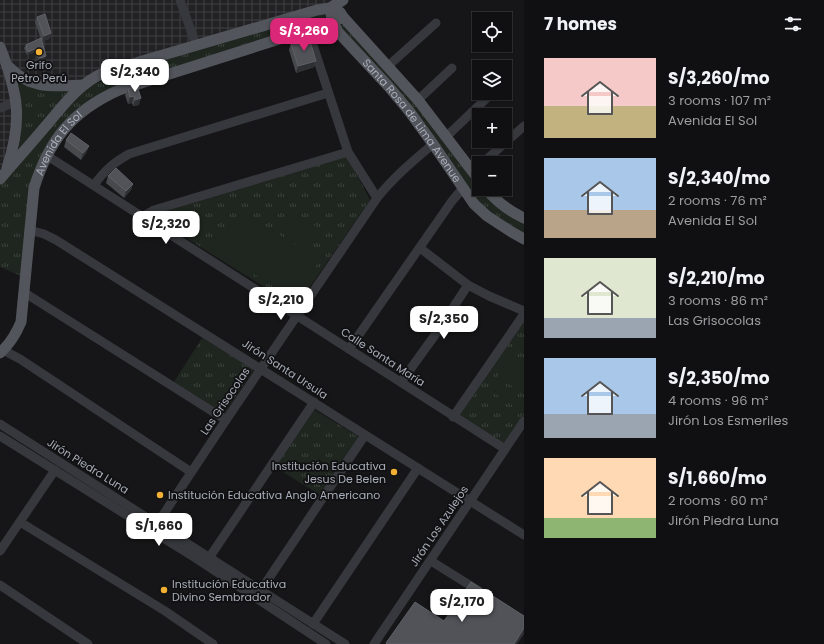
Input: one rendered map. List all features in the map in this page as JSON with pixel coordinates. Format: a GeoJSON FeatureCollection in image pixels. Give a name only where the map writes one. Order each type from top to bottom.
{"type":"FeatureCollection","features":[{"type":"Feature","properties":{"kind":"main road","name":"Avenida El Sol"},"geometry":{"type":"LineString","coordinates":[[3,176],[83,85],[92,78],[105,72],[336,4]]}},
{"type":"Feature","properties":{"kind":"main road","name":"Santa Rosa de Lima Avenue"},"geometry":{"type":"LineString","coordinates":[[336,4],[334,21],[344,39],[404,105],[474,204],[487,216],[510,232],[524,239]]}},
{"type":"Feature","properties":{"kind":"main road","name":"Avenida El Sol"},"geometry":{"type":"LineString","coordinates":[[2,351],[17,332],[21,322],[34,188],[46,155],[66,127],[77,116],[103,97],[119,90],[334,21]]}},
{"type":"Feature","properties":{"kind":"main road","name":"Santa Rosa de Lima Avenue"},"geometry":{"type":"LineString","coordinates":[[334,21],[388,66],[447,136],[472,161]]}},
{"type":"Feature","properties":{"kind":"main road"},"geometry":{"type":"LineString","coordinates":[[0,47],[14,86],[16,101],[16,131],[3,176]]}},
{"type":"Feature","properties":{"kind":"main road"},"geometry":{"type":"LineString","coordinates":[[8,66],[22,78],[31,82],[56,87],[83,85]]}},
{"type":"Feature","properties":{"kind":"main road"},"geometry":{"type":"LineString","coordinates":[[493,196],[504,206],[524,218]]}},
{"type":"Feature","properties":{"kind":"street"},"geometry":{"type":"LineString","coordinates":[[180,0],[196,45]]}},
{"type":"Feature","properties":{"kind":"street"},"geometry":{"type":"LineString","coordinates":[[388,66],[436,23]]}},
{"type":"Feature","properties":{"kind":"street"},"geometry":{"type":"LineString","coordinates":[[308,30],[348,152],[377,198]]}},
{"type":"Feature","properties":{"kind":"street"},"geometry":{"type":"LineString","coordinates":[[418,100],[452,68]]}},
{"type":"Feature","properties":{"kind":"street"},"geometry":{"type":"LineString","coordinates":[[94,185],[114,162],[129,154],[328,93]]}},
{"type":"Feature","properties":{"kind":"street"},"geometry":{"type":"LineString","coordinates":[[447,136],[485,100]]}},
{"type":"Feature","properties":{"kind":"street"},"geometry":{"type":"LineString","coordinates":[[0,108],[16,101]]}},
{"type":"Feature","properties":{"kind":"street"},"geometry":{"type":"LineString","coordinates":[[490,156],[524,126]]}},
{"type":"Feature","properties":{"kind":"street","name":"Las Grisocolas"},"geometry":{"type":"LineString","coordinates":[[157,524],[377,198],[390,181],[433,144]]}},
{"type":"Feature","properties":{"kind":"street"},"geometry":{"type":"LineString","coordinates":[[142,217],[154,210],[348,152]]}},
{"type":"Feature","properties":{"kind":"street","name":"Calle Santa María"},"geometry":{"type":"LineString","coordinates":[[46,155],[505,449]]}},
{"type":"Feature","properties":{"kind":"street"},"geometry":{"type":"LineString","coordinates":[[349,349],[452,201],[463,188]]}},
{"type":"Feature","properties":{"kind":"street","name":"Jirón Santa Ursula"},"geometry":{"type":"LineString","coordinates":[[29,230],[44,234],[56,240],[262,368],[470,502],[524,534]]}},
{"type":"Feature","properties":{"kind":"street"},"geometry":{"type":"LineString","coordinates":[[420,248],[468,284],[524,313],[453,417]]}},
{"type":"Feature","properties":{"kind":"street"},"geometry":{"type":"LineString","coordinates":[[401,382],[435,335],[468,284]]}},
{"type":"Feature","properties":{"kind":"street"},"geometry":{"type":"LineString","coordinates":[[25,293],[226,420]]}},
{"type":"Feature","properties":{"kind":"street"},"geometry":{"type":"LineString","coordinates":[[2,351],[20,358],[191,472]]}},
{"type":"Feature","properties":{"kind":"street"},"geometry":{"type":"LineString","coordinates":[[207,560],[314,402]]}},
{"type":"Feature","properties":{"kind":"street","name":"Jirón Los Azulejos"},"geometry":{"type":"LineString","coordinates":[[374,644],[524,421]]}},
{"type":"Feature","properties":{"kind":"street","name":"Jirón Piedra Luna"},"geometry":{"type":"LineString","coordinates":[[0,424],[157,524],[326,644]]}},
{"type":"Feature","properties":{"kind":"street"},"geometry":{"type":"LineString","coordinates":[[1,439],[8,429]]}},
{"type":"Feature","properties":{"kind":"street"},"geometry":{"type":"LineString","coordinates":[[261,590],[365,435]]}},
{"type":"Feature","properties":{"kind":"street","name":"Jirón Piedra Luna"},"geometry":{"type":"LineString","coordinates":[[1,439],[261,590],[345,644]]}},
{"type":"Feature","properties":{"kind":"street"},"geometry":{"type":"LineString","coordinates":[[313,624],[418,468]]}},
{"type":"Feature","properties":{"kind":"street"},"geometry":{"type":"LineString","coordinates":[[0,552],[55,470]]}},
{"type":"Feature","properties":{"kind":"street"},"geometry":{"type":"LineString","coordinates":[[20,522],[165,611],[213,644]]}},
{"type":"Feature","properties":{"kind":"street"},"geometry":{"type":"LineString","coordinates":[[431,561],[484,594]]}},
{"type":"Feature","properties":{"kind":"street"},"geometry":{"type":"LineString","coordinates":[[0,585],[88,644]]}},
{"type":"Feature","properties":{"kind":"shaded area"},"geometry":{"type":"Polygon","coordinates":[[[0,0],[340,0],[123,79],[0,192],[0,0]]]}},
{"type":"Feature","properties":{"kind":"green space"},"geometry":{"type":"Polygon","coordinates":[[[319,13],[324,13],[325,18],[322,22],[115,87],[48,144],[21,276],[0,267],[0,185],[82,91],[94,82],[319,13]]]}},
{"type":"Feature","properties":{"kind":"green space"},"geometry":{"type":"Polygon","coordinates":[[[343,25],[421,110],[472,180],[472,194],[340,30],[340,26],[343,25]]]}},
{"type":"Feature","properties":{"kind":"green space"},"geometry":{"type":"Polygon","coordinates":[[[15,79],[70,89],[17,155],[15,79]]]}},
{"type":"Feature","properties":{"kind":"green space"},"geometry":{"type":"Polygon","coordinates":[[[347,156],[370,200],[296,307],[156,219],[157,214],[347,156]]]}},
{"type":"Feature","properties":{"kind":"green space"},"geometry":{"type":"Polygon","coordinates":[[[474,196],[485,196],[490,201],[524,223],[524,234],[484,209],[474,196]]]}},
{"type":"Feature","properties":{"kind":"green space"},"geometry":{"type":"Polygon","coordinates":[[[289,210],[317,227],[307,244],[279,227],[289,210]]]}},
{"type":"Feature","properties":{"kind":"green space"},"geometry":{"type":"Polygon","coordinates":[[[242,212],[320,260],[294,299],[213,249],[242,212]]]}},
{"type":"Feature","properties":{"kind":"green space"},"geometry":{"type":"Polygon","coordinates":[[[524,319],[524,415],[504,445],[458,416],[524,319]]]}},
{"type":"Feature","properties":{"kind":"green space"},"geometry":{"type":"Polygon","coordinates":[[[202,338],[254,369],[224,414],[174,382],[202,338]]]}},
{"type":"Feature","properties":{"kind":"green space"},"geometry":{"type":"Polygon","coordinates":[[[509,358],[524,367],[524,393],[497,377],[509,358]]]}},
{"type":"Feature","properties":{"kind":"green space"},"geometry":{"type":"Polygon","coordinates":[[[500,384],[518,396],[512,405],[494,393],[500,384]]]}},
{"type":"Feature","properties":{"kind":"green space"},"geometry":{"type":"Polygon","coordinates":[[[313,409],[359,437],[320,495],[275,467],[313,409]]]}},
{"type":"Feature","properties":{"kind":"building"},"geometry":{"type":"Polygon","coordinates":[[[45,14],[51,33],[44,36],[37,17],[45,14]]]}},
{"type":"Feature","properties":{"kind":"building"},"geometry":{"type":"Polygon","coordinates":[[[41,38],[46,56],[40,58],[37,48],[28,52],[26,45],[41,38]]]}},
{"type":"Feature","properties":{"kind":"building"},"geometry":{"type":"Polygon","coordinates":[[[309,38],[316,61],[298,66],[291,43],[309,38]]]}},
{"type":"Feature","properties":{"kind":"building"},"geometry":{"type":"Polygon","coordinates":[[[137,86],[141,98],[135,100],[134,96],[130,97],[128,89],[137,86]]]}},
{"type":"Feature","properties":{"kind":"building"},"geometry":{"type":"Polygon","coordinates":[[[71,133],[89,146],[83,153],[66,140],[71,133]]]}},
{"type":"Feature","properties":{"kind":"building"},"geometry":{"type":"Polygon","coordinates":[[[116,168],[133,184],[126,191],[108,176],[116,168]]]}},
{"type":"Feature","properties":{"kind":"building"},"geometry":{"type":"Polygon","coordinates":[[[471,582],[524,616],[524,628],[514,644],[386,643],[415,602],[444,621],[471,582]]]}},
{"type":"Feature","properties":{"kind":"place","name":"Grifo Petro Perú"},"geometry":{"type":"Point","coordinates":[39,52]}},
{"type":"Feature","properties":{"kind":"place","name":"Institución Educativa Jesus De Belen"},"geometry":{"type":"Point","coordinates":[394,472]}},
{"type":"Feature","properties":{"kind":"place","name":"Institución Educativa Anglo Americano"},"geometry":{"type":"Point","coordinates":[160,495]}},
{"type":"Feature","properties":{"kind":"place","name":"Institución Educativa Divino Sembrador"},"geometry":{"type":"Point","coordinates":[164,590]}}]}
